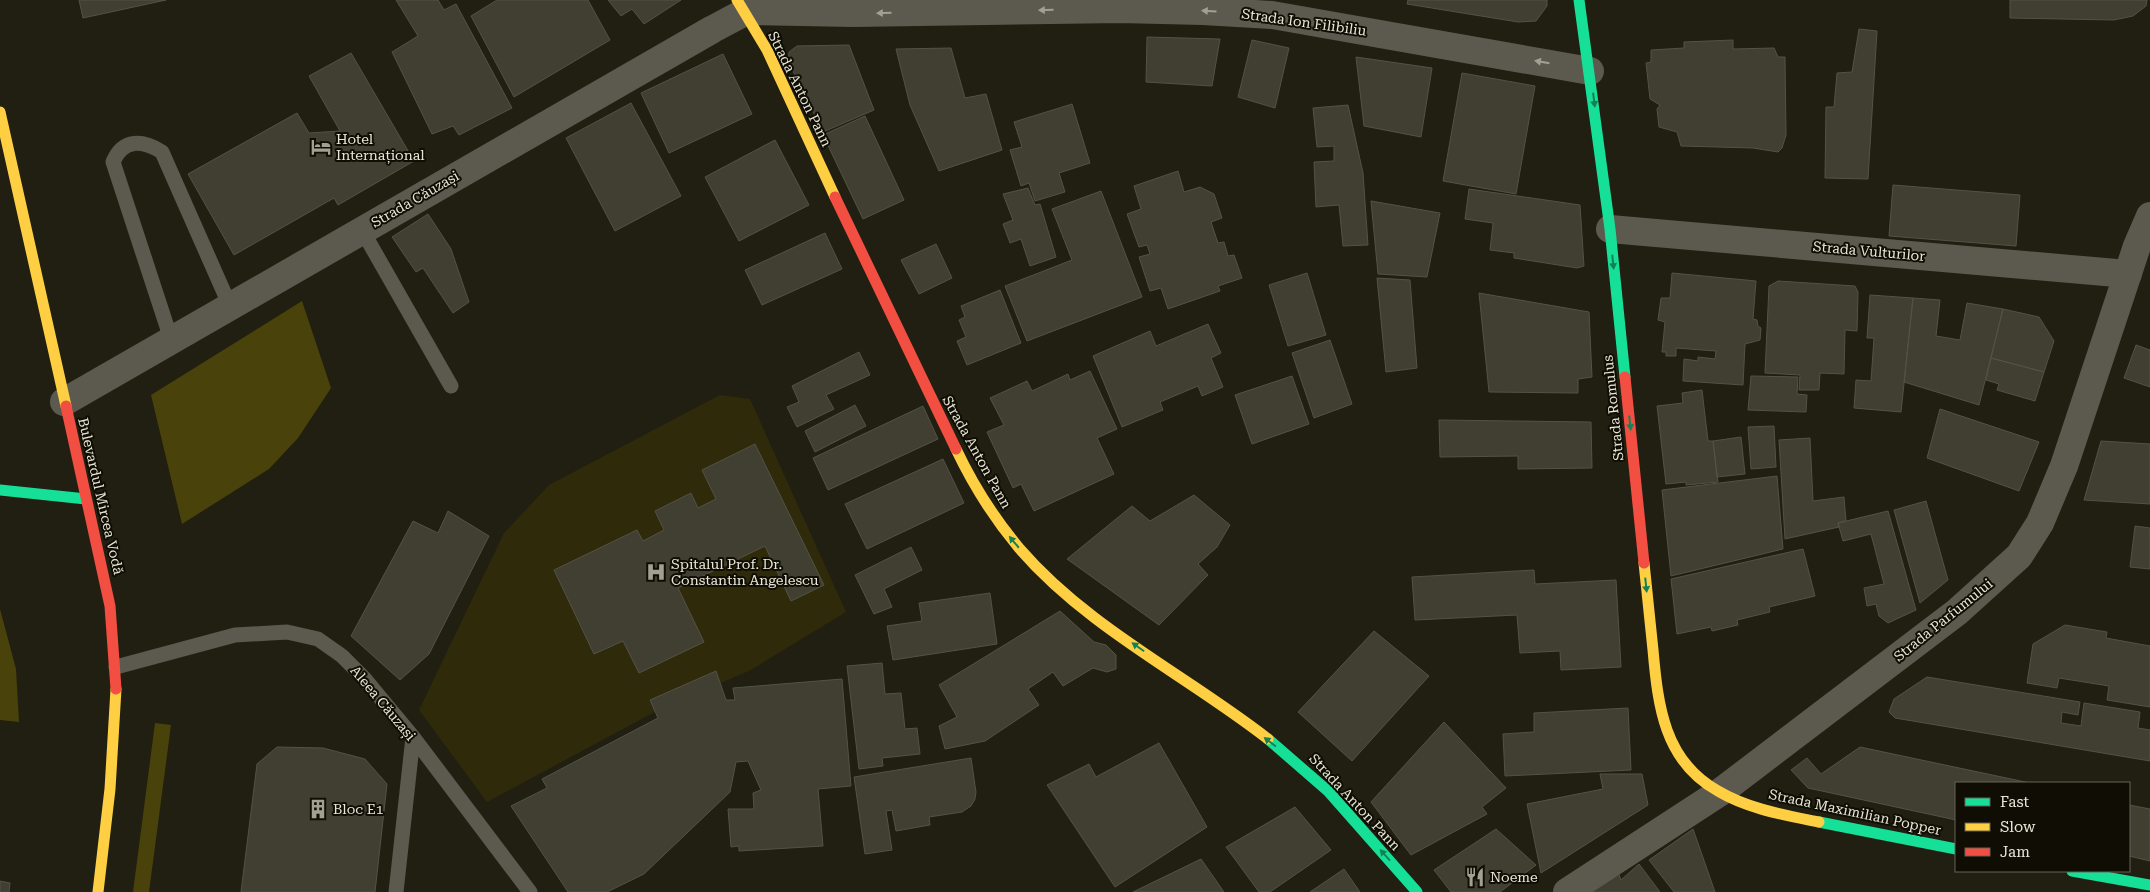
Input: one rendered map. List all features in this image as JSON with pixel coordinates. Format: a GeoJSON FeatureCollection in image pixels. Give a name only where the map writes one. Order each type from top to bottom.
{"type":"FeatureCollection","features":[{"type":"Feature","properties":{"kind":"street","name":"Strada Romulus"},"geometry":{"type":"LineString","coordinates":[[1579,0],[1610,229],[1660,712],[1677,753],[1698,776],[1719,792]]}},
{"type":"Feature","properties":{"kind":"street","name":"Strada Ion Filibiliu"},"geometry":{"type":"LineString","coordinates":[[750,4],[852,13],[1120,9],[1272,15],[1590,71]]}},
{"type":"Feature","properties":{"kind":"street","name":"Strada Căuzași"},"geometry":{"type":"LineString","coordinates":[[64,402],[750,4]]}},
{"type":"Feature","properties":{"kind":"street","name":"Strada Anton Pann"},"geometry":{"type":"LineString","coordinates":[[750,4],[770,58],[900,335],[954,444],[989,509],[1013,542],[1042,572],[1104,623],[1296,761],[1326,790],[1417,892]]}},
{"type":"Feature","properties":{"kind":"street","name":"Bulevardul Mircea Vodă"},"geometry":{"type":"LineString","coordinates":[[0,112],[110,606],[116,667],[117,701],[110,789],[98,892]]}},
{"type":"Feature","properties":{"kind":"street","name":"Strada Parfumului"},"geometry":{"type":"LineString","coordinates":[[1567,892],[1719,792],[1958,612],[2019,556],[2040,523],[2064,466],[2128,274],[2150,216]]}},
{"type":"Feature","properties":{"kind":"street","name":"Strada Vulturilor"},"geometry":{"type":"LineString","coordinates":[[1610,229],[2128,274]]}},
{"type":"Feature","properties":{"kind":"street"},"geometry":{"type":"LineString","coordinates":[[0,490],[86,498]]}},
{"type":"Feature","properties":{"kind":"street","name":"Strada Maximilian Popper"},"geometry":{"type":"LineString","coordinates":[[1719,792],[1767,810],[1820,823],[1955,849]]}},
{"type":"Feature","properties":{"kind":"street"},"geometry":{"type":"LineString","coordinates":[[2078,872],[2150,885]]}},
{"type":"Feature","properties":{"kind":"lane"},"geometry":{"type":"LineString","coordinates":[[171,339],[113,162],[118,150],[126,145],[138,143],[151,145],[162,152],[230,306]]}},
{"type":"Feature","properties":{"kind":"lane"},"geometry":{"type":"LineString","coordinates":[[362,230],[451,386]]}},
{"type":"Feature","properties":{"kind":"lane","name":"Aleea Căuzași"},"geometry":{"type":"LineString","coordinates":[[116,667],[235,635],[287,632],[318,639],[342,656],[364,678],[413,738],[530,892]]}},
{"type":"Feature","properties":{"kind":"lane"},"geometry":{"type":"LineString","coordinates":[[396,892],[413,738]]}},
{"type":"Feature","properties":{"kind":"shaded area"},"geometry":{"type":"Polygon","coordinates":[[[302,301],[331,388],[298,438],[269,469],[182,524],[151,395],[302,301]]]}},
{"type":"Feature","properties":{"kind":"shaded area","name":"Spitalul Prof. Dr. Constantin Angelescu"},"geometry":{"type":"Polygon","coordinates":[[[720,395],[750,399],[846,612],[749,671],[664,707],[487,802],[419,710],[504,533],[549,485],[720,395]]]}},
{"type":"Feature","properties":{"kind":"shaded area"},"geometry":{"type":"Polygon","coordinates":[[[0,609],[16,669],[19,722],[0,720],[0,609]]]}},
{"type":"Feature","properties":{"kind":"shaded area"},"geometry":{"type":"Polygon","coordinates":[[[155,723],[171,725],[149,892],[133,892],[155,723]]]}},
{"type":"Feature","properties":{"kind":"building"},"geometry":{"type":"Polygon","coordinates":[[[79,0],[166,0],[83,18],[79,0]]]}},
{"type":"Feature","properties":{"kind":"building"},"geometry":{"type":"Polygon","coordinates":[[[396,0],[438,0],[444,10],[456,4],[512,108],[459,135],[453,126],[432,134],[392,52],[418,36],[396,0]]]}},
{"type":"Feature","properties":{"kind":"building"},"geometry":{"type":"Polygon","coordinates":[[[497,0],[588,0],[610,40],[514,97],[471,16],[497,0]]]}},
{"type":"Feature","properties":{"kind":"building"},"geometry":{"type":"Polygon","coordinates":[[[608,0],[681,0],[644,24],[632,9],[621,16],[608,0]]]}},
{"type":"Feature","properties":{"kind":"building"},"geometry":{"type":"Polygon","coordinates":[[[1408,0],[1547,0],[1547,6],[1536,21],[1518,22],[1407,4],[1408,0]]]}},
{"type":"Feature","properties":{"kind":"building"},"geometry":{"type":"Polygon","coordinates":[[[2010,0],[2147,0],[2146,6],[2133,16],[2114,20],[2010,18],[2010,0]]]}},
{"type":"Feature","properties":{"kind":"building"},"geometry":{"type":"Polygon","coordinates":[[[1859,29],[1877,31],[1868,179],[1825,178],[1826,107],[1834,107],[1837,73],[1852,72],[1859,29]]]}},
{"type":"Feature","properties":{"kind":"building"},"geometry":{"type":"Polygon","coordinates":[[[1147,37],[1220,39],[1212,86],[1146,82],[1147,37]]]}},
{"type":"Feature","properties":{"kind":"building"},"geometry":{"type":"Polygon","coordinates":[[[1252,40],[1289,48],[1275,108],[1238,97],[1252,40]]]}},
{"type":"Feature","properties":{"kind":"building"},"geometry":{"type":"Polygon","coordinates":[[[1733,40],[1733,49],[1774,48],[1778,57],[1785,57],[1786,135],[1782,148],[1778,152],[1753,148],[1681,146],[1677,132],[1659,127],[1657,109],[1660,105],[1650,99],[1646,63],[1651,62],[1651,50],[1684,48],[1684,42],[1733,40]]]}},
{"type":"Feature","properties":{"kind":"building"},"geometry":{"type":"Polygon","coordinates":[[[849,45],[874,110],[823,132],[788,61],[789,52],[797,46],[849,45]]]}},
{"type":"Feature","properties":{"kind":"building"},"geometry":{"type":"Polygon","coordinates":[[[951,48],[965,98],[986,94],[1002,150],[939,171],[910,105],[896,49],[951,48]]]}},
{"type":"Feature","properties":{"kind":"building","name":"Hotel Internațional"},"geometry":{"type":"Polygon","coordinates":[[[351,53],[414,161],[338,205],[334,198],[234,255],[188,174],[297,113],[309,133],[340,131],[309,76],[351,53]]]}},
{"type":"Feature","properties":{"kind":"building"},"geometry":{"type":"Polygon","coordinates":[[[723,54],[752,114],[669,153],[641,93],[723,54]]]}},
{"type":"Feature","properties":{"kind":"building"},"geometry":{"type":"Polygon","coordinates":[[[1356,57],[1432,68],[1421,137],[1364,126],[1356,57]]]}},
{"type":"Feature","properties":{"kind":"building"},"geometry":{"type":"Polygon","coordinates":[[[1462,73],[1535,86],[1516,194],[1443,181],[1462,73]]]}},
{"type":"Feature","properties":{"kind":"building"},"geometry":{"type":"Polygon","coordinates":[[[631,103],[681,196],[615,231],[566,138],[631,103]]]}},
{"type":"Feature","properties":{"kind":"building"},"geometry":{"type":"Polygon","coordinates":[[[1072,104],[1090,163],[1059,173],[1065,192],[1035,201],[1029,183],[1021,186],[1010,150],[1022,147],[1014,122],[1072,104]]]}},
{"type":"Feature","properties":{"kind":"building"},"geometry":{"type":"Polygon","coordinates":[[[1348,105],[1363,173],[1368,245],[1343,246],[1339,205],[1316,207],[1314,162],[1334,161],[1334,146],[1317,147],[1313,108],[1348,105]]]}},
{"type":"Feature","properties":{"kind":"building"},"geometry":{"type":"Polygon","coordinates":[[[865,116],[904,200],[863,219],[823,135],[865,116]]]}},
{"type":"Feature","properties":{"kind":"building"},"geometry":{"type":"Polygon","coordinates":[[[775,140],[809,205],[739,241],[705,177],[775,140]]]}},
{"type":"Feature","properties":{"kind":"building"},"geometry":{"type":"Polygon","coordinates":[[[1178,171],[1184,192],[1200,187],[1214,194],[1222,218],[1211,222],[1218,243],[1224,242],[1228,256],[1234,255],[1242,278],[1218,286],[1220,291],[1168,309],[1161,288],[1150,291],[1139,257],[1150,254],[1147,245],[1139,247],[1127,214],[1141,209],[1134,186],[1178,171]]]}},
{"type":"Feature","properties":{"kind":"building"},"geometry":{"type":"Polygon","coordinates":[[[1893,185],[2020,195],[2016,246],[1889,236],[1893,185]]]}},
{"type":"Feature","properties":{"kind":"building"},"geometry":{"type":"Polygon","coordinates":[[[1028,188],[1035,205],[1040,204],[1056,257],[1030,266],[1021,239],[1010,243],[1003,224],[1013,220],[1003,194],[1028,188]]]}},
{"type":"Feature","properties":{"kind":"building"},"geometry":{"type":"Polygon","coordinates":[[[1469,189],[1580,205],[1584,266],[1577,268],[1514,258],[1514,253],[1490,250],[1493,223],[1465,219],[1469,189]]]}},
{"type":"Feature","properties":{"kind":"building"},"geometry":{"type":"Polygon","coordinates":[[[1101,191],[1142,297],[1027,341],[1005,286],[1072,260],[1052,209],[1101,191]]]}},
{"type":"Feature","properties":{"kind":"building"},"geometry":{"type":"Polygon","coordinates":[[[1371,201],[1440,213],[1427,277],[1378,274],[1371,201]]]}},
{"type":"Feature","properties":{"kind":"building"},"geometry":{"type":"Polygon","coordinates":[[[428,214],[451,249],[469,302],[453,313],[423,268],[416,272],[392,237],[428,214]]]}},
{"type":"Feature","properties":{"kind":"building"},"geometry":{"type":"Polygon","coordinates":[[[825,233],[842,269],[762,305],[745,270],[825,233]]]}},
{"type":"Feature","properties":{"kind":"building"},"geometry":{"type":"Polygon","coordinates":[[[936,244],[952,278],[919,294],[901,260],[936,244]]]}},
{"type":"Feature","properties":{"kind":"building"},"geometry":{"type":"Polygon","coordinates":[[[1307,273],[1326,335],[1288,346],[1269,285],[1307,273]]]}},
{"type":"Feature","properties":{"kind":"building"},"geometry":{"type":"Polygon","coordinates":[[[1672,273],[1756,281],[1753,319],[1757,320],[1758,326],[1761,328],[1760,340],[1745,344],[1743,385],[1683,381],[1684,359],[1698,361],[1698,357],[1715,359],[1716,351],[1676,348],[1676,356],[1666,356],[1666,352],[1662,352],[1665,322],[1658,320],[1661,298],[1670,298],[1672,273]]]}},
{"type":"Feature","properties":{"kind":"building"},"geometry":{"type":"Polygon","coordinates":[[[1377,278],[1410,280],[1417,368],[1386,372],[1377,278]]]}},
{"type":"Feature","properties":{"kind":"building"},"geometry":{"type":"Polygon","coordinates":[[[1778,281],[1855,286],[1858,292],[1857,331],[1845,330],[1844,374],[1820,373],[1819,390],[1799,390],[1800,375],[1765,373],[1769,286],[1778,281]]]}},
{"type":"Feature","properties":{"kind":"building"},"geometry":{"type":"Polygon","coordinates":[[[1000,290],[1021,343],[967,365],[957,341],[966,337],[959,320],[965,317],[961,306],[1000,290]]]}},
{"type":"Feature","properties":{"kind":"building"},"geometry":{"type":"Polygon","coordinates":[[[1479,293],[1589,312],[1592,377],[1578,379],[1578,393],[1489,392],[1479,293]]]}},
{"type":"Feature","properties":{"kind":"building"},"geometry":{"type":"Polygon","coordinates":[[[1870,295],[1913,298],[1901,412],[1854,408],[1856,380],[1871,381],[1874,338],[1867,338],[1870,295]]]}},
{"type":"Feature","properties":{"kind":"building"},"geometry":{"type":"Polygon","coordinates":[[[1913,298],[1940,300],[1936,336],[1960,340],[1967,303],[2003,309],[1979,405],[1904,382],[1913,298]]]}},
{"type":"Feature","properties":{"kind":"building"},"geometry":{"type":"Polygon","coordinates":[[[2003,309],[2039,317],[2054,341],[2044,372],[1991,358],[2003,309]]]}},
{"type":"Feature","properties":{"kind":"building"},"geometry":{"type":"Polygon","coordinates":[[[1208,324],[1221,353],[1211,358],[1223,387],[1202,396],[1198,386],[1160,402],[1163,410],[1122,427],[1093,356],[1150,331],[1156,346],[1208,324]]]}},
{"type":"Feature","properties":{"kind":"building"},"geometry":{"type":"Polygon","coordinates":[[[1330,340],[1352,404],[1314,418],[1292,353],[1330,340]]]}},
{"type":"Feature","properties":{"kind":"building"},"geometry":{"type":"Polygon","coordinates":[[[2136,345],[2150,350],[2150,387],[2124,378],[2136,345]]]}},
{"type":"Feature","properties":{"kind":"building"},"geometry":{"type":"Polygon","coordinates":[[[859,352],[870,375],[826,395],[834,409],[797,427],[787,407],[799,402],[792,386],[859,352]]]}},
{"type":"Feature","properties":{"kind":"building"},"geometry":{"type":"Polygon","coordinates":[[[1991,358],[2044,372],[2035,401],[1997,390],[1999,384],[1986,380],[1991,358]]]}},
{"type":"Feature","properties":{"kind":"building"},"geometry":{"type":"Polygon","coordinates":[[[1090,371],[1117,429],[1097,438],[1114,474],[1034,511],[1021,484],[1013,488],[987,432],[1004,425],[990,398],[1027,381],[1032,391],[1068,374],[1070,380],[1090,371]]]}},
{"type":"Feature","properties":{"kind":"building"},"geometry":{"type":"Polygon","coordinates":[[[1292,376],[1309,424],[1252,444],[1235,395],[1292,376]]]}},
{"type":"Feature","properties":{"kind":"building"},"geometry":{"type":"Polygon","coordinates":[[[1751,376],[1798,377],[1797,394],[1807,395],[1806,412],[1748,410],[1751,376]]]}},
{"type":"Feature","properties":{"kind":"building"},"geometry":{"type":"Polygon","coordinates":[[[1702,390],[1708,441],[1713,441],[1718,482],[1686,485],[1686,482],[1666,484],[1657,406],[1683,403],[1682,393],[1702,390]]]}},
{"type":"Feature","properties":{"kind":"building"},"geometry":{"type":"Polygon","coordinates":[[[855,405],[866,426],[815,452],[805,431],[855,405]]]}},
{"type":"Feature","properties":{"kind":"building"},"geometry":{"type":"Polygon","coordinates":[[[923,406],[938,439],[828,490],[813,458],[923,406]]]}},
{"type":"Feature","properties":{"kind":"building"},"geometry":{"type":"Polygon","coordinates":[[[1940,409],[2039,442],[2019,491],[1927,458],[1940,409]]]}},
{"type":"Feature","properties":{"kind":"building"},"geometry":{"type":"Polygon","coordinates":[[[1439,420],[1591,422],[1592,468],[1518,469],[1518,456],[1440,457],[1439,420]]]}},
{"type":"Feature","properties":{"kind":"building"},"geometry":{"type":"Polygon","coordinates":[[[1774,426],[1776,467],[1751,469],[1748,427],[1774,426]]]}},
{"type":"Feature","properties":{"kind":"building"},"geometry":{"type":"Polygon","coordinates":[[[1741,437],[1745,474],[1717,477],[1713,441],[1741,437]]]}},
{"type":"Feature","properties":{"kind":"building"},"geometry":{"type":"Polygon","coordinates":[[[1810,438],[1813,501],[1844,497],[1846,521],[1838,523],[1839,527],[1785,539],[1779,440],[1810,438]]]}},
{"type":"Feature","properties":{"kind":"building"},"geometry":{"type":"Polygon","coordinates":[[[2101,441],[2150,444],[2150,504],[2084,500],[2101,441]]]}},
{"type":"Feature","properties":{"kind":"building"},"geometry":{"type":"Polygon","coordinates":[[[755,444],[824,585],[791,601],[765,546],[678,588],[704,642],[639,673],[623,641],[594,654],[554,570],[637,530],[643,541],[664,530],[655,511],[691,493],[698,508],[716,499],[702,470],[755,444]]]}},
{"type":"Feature","properties":{"kind":"building"},"geometry":{"type":"Polygon","coordinates":[[[943,459],[964,503],[867,549],[845,504],[943,459]]]}},
{"type":"Feature","properties":{"kind":"building"},"geometry":{"type":"Polygon","coordinates":[[[1777,476],[1783,549],[1671,576],[1662,490],[1777,476]]]}},
{"type":"Feature","properties":{"kind":"building"},"geometry":{"type":"Polygon","coordinates":[[[1194,495],[1230,525],[1217,547],[1198,564],[1208,575],[1159,625],[1067,559],[1132,506],[1150,521],[1194,495]]]}},
{"type":"Feature","properties":{"kind":"building"},"geometry":{"type":"Polygon","coordinates":[[[1926,501],[1948,580],[1920,603],[1894,510],[1926,501]]]}},
{"type":"Feature","properties":{"kind":"building"},"geometry":{"type":"Polygon","coordinates":[[[448,511],[489,536],[429,654],[400,680],[351,636],[413,521],[438,533],[448,511]]]}},
{"type":"Feature","properties":{"kind":"building"},"geometry":{"type":"Polygon","coordinates":[[[1888,511],[1916,610],[1888,623],[1879,616],[1876,604],[1867,606],[1864,588],[1884,584],[1871,534],[1843,541],[1838,523],[1888,511]]]}},
{"type":"Feature","properties":{"kind":"building"},"geometry":{"type":"Polygon","coordinates":[[[2135,526],[2150,528],[2150,569],[2130,567],[2135,526]]]}},
{"type":"Feature","properties":{"kind":"building"},"geometry":{"type":"Polygon","coordinates":[[[911,547],[922,570],[884,589],[892,607],[874,614],[855,575],[911,547]]]}},
{"type":"Feature","properties":{"kind":"building"},"geometry":{"type":"Polygon","coordinates":[[[1803,549],[1815,596],[1769,607],[1770,612],[1737,620],[1738,625],[1712,631],[1711,627],[1677,634],[1671,579],[1803,549]]]}},
{"type":"Feature","properties":{"kind":"building"},"geometry":{"type":"Polygon","coordinates":[[[1534,570],[1535,584],[1616,580],[1621,667],[1561,670],[1560,651],[1520,653],[1517,615],[1415,620],[1412,577],[1534,570]]]}},
{"type":"Feature","properties":{"kind":"building"},"geometry":{"type":"Polygon","coordinates":[[[990,593],[997,644],[893,660],[887,626],[922,621],[919,603],[990,593]]]}},
{"type":"Feature","properties":{"kind":"building"},"geometry":{"type":"Polygon","coordinates":[[[1060,611],[1094,642],[1106,645],[1116,655],[1116,669],[1107,672],[1093,668],[1063,686],[1053,672],[1028,689],[1039,705],[985,741],[945,749],[939,726],[957,717],[939,685],[1060,611]]]}},
{"type":"Feature","properties":{"kind":"building"},"geometry":{"type":"Polygon","coordinates":[[[2065,625],[2107,632],[2106,638],[2150,646],[2150,707],[2107,700],[2109,686],[2059,678],[2057,688],[2027,683],[2033,644],[2065,625]]]}},
{"type":"Feature","properties":{"kind":"building"},"geometry":{"type":"Polygon","coordinates":[[[1374,631],[1429,676],[1352,761],[1298,712],[1374,631]]]}},
{"type":"Feature","properties":{"kind":"building"},"geometry":{"type":"Polygon","coordinates":[[[882,663],[885,694],[901,693],[905,729],[917,728],[920,754],[882,758],[883,766],[859,769],[847,666],[882,663]]]}},
{"type":"Feature","properties":{"kind":"building"},"geometry":{"type":"Polygon","coordinates":[[[716,671],[726,700],[735,700],[733,688],[842,679],[851,786],[818,789],[823,846],[739,851],[739,846],[731,847],[728,809],[754,809],[753,793],[761,790],[748,761],[736,762],[730,792],[644,874],[607,892],[568,892],[511,806],[547,788],[542,779],[658,718],[650,700],[716,671]]]}},
{"type":"Feature","properties":{"kind":"building"},"geometry":{"type":"Polygon","coordinates":[[[1927,677],[2080,702],[2078,715],[2062,712],[2061,723],[2081,726],[2084,703],[2140,712],[2138,728],[2150,730],[2150,761],[1895,718],[1889,712],[1894,699],[1927,677]]]}},
{"type":"Feature","properties":{"kind":"building"},"geometry":{"type":"Polygon","coordinates":[[[1628,708],[1631,770],[1505,776],[1503,734],[1534,732],[1534,713],[1628,708]]]}},
{"type":"Feature","properties":{"kind":"building"},"geometry":{"type":"Polygon","coordinates":[[[1444,722],[1506,788],[1482,807],[1487,814],[1411,855],[1371,802],[1444,722]]]}},
{"type":"Feature","properties":{"kind":"building"},"geometry":{"type":"Polygon","coordinates":[[[1159,743],[1207,827],[1115,887],[1047,785],[1089,764],[1096,777],[1159,743]]]}},
{"type":"Feature","properties":{"kind":"building","name":"Bloc E1"},"geometry":{"type":"Polygon","coordinates":[[[277,747],[323,748],[365,759],[387,784],[375,892],[241,892],[257,764],[277,747]]]}},
{"type":"Feature","properties":{"kind":"building"},"geometry":{"type":"Polygon","coordinates":[[[1860,747],[2025,782],[1955,782],[1955,820],[1808,788],[1791,770],[1807,758],[1821,774],[1860,747]]]}},
{"type":"Feature","properties":{"kind":"building"},"geometry":{"type":"Polygon","coordinates":[[[971,758],[976,792],[971,806],[962,812],[929,817],[930,825],[896,831],[892,810],[886,811],[892,850],[865,854],[854,777],[971,758]]]}},
{"type":"Feature","properties":{"kind":"building"},"geometry":{"type":"Polygon","coordinates":[[[1600,774],[1642,774],[1648,805],[1541,873],[1527,804],[1603,789],[1600,774]]]}},
{"type":"Feature","properties":{"kind":"building"},"geometry":{"type":"Polygon","coordinates":[[[2130,805],[2150,809],[2150,861],[2130,856],[2130,805]]]}},
{"type":"Feature","properties":{"kind":"building"},"geometry":{"type":"Polygon","coordinates":[[[1295,807],[1331,850],[1270,892],[1259,892],[1226,847],[1295,807]]]}},
{"type":"Feature","properties":{"kind":"building"},"geometry":{"type":"Polygon","coordinates":[[[1496,829],[1536,865],[1500,892],[1451,892],[1434,870],[1496,829]]]}},
{"type":"Feature","properties":{"kind":"building"},"geometry":{"type":"Polygon","coordinates":[[[1693,829],[1715,892],[1674,892],[1649,860],[1693,829]]]}},
{"type":"Feature","properties":{"kind":"building"},"geometry":{"type":"Polygon","coordinates":[[[1201,859],[1224,892],[1133,892],[1201,859]]]}},
{"type":"Feature","properties":{"kind":"building"},"geometry":{"type":"Polygon","coordinates":[[[1639,864],[1660,892],[1588,892],[1618,872],[1621,880],[1639,864]]]}},
{"type":"Feature","properties":{"kind":"building"},"geometry":{"type":"Polygon","coordinates":[[[1344,869],[1360,892],[1310,892],[1344,869]]]}},
{"type":"Feature","properties":{"kind":"building"},"geometry":{"type":"Polygon","coordinates":[[[0,881],[10,883],[9,892],[0,892],[0,881]]]}},
{"type":"Feature","properties":{"kind":"traffic: fast"},"geometry":{"type":"LineString","coordinates":[[1579,0],[1610,229],[1625,377]]}},
{"type":"Feature","properties":{"kind":"traffic: fast"},"geometry":{"type":"LineString","coordinates":[[0,490],[86,499]]}},
{"type":"Feature","properties":{"kind":"traffic: fast"},"geometry":{"type":"LineString","coordinates":[[1268,739],[1328,791],[1417,892]]}},
{"type":"Feature","properties":{"kind":"traffic: fast"},"geometry":{"type":"LineString","coordinates":[[1819,822],[1955,849]]}},
{"type":"Feature","properties":{"kind":"traffic: fast"},"geometry":{"type":"LineString","coordinates":[[2078,872],[2150,885]]}},
{"type":"Feature","properties":{"kind":"traffic: slow"},"geometry":{"type":"LineString","coordinates":[[737,0],[767,50],[835,197]]}},
{"type":"Feature","properties":{"kind":"traffic: slow"},"geometry":{"type":"LineString","coordinates":[[0,112],[66,406]]}},
{"type":"Feature","properties":{"kind":"traffic: slow"},"geometry":{"type":"LineString","coordinates":[[956,449],[969,475],[1001,525],[1046,577],[1106,627],[1268,739]]}},
{"type":"Feature","properties":{"kind":"traffic: slow"},"geometry":{"type":"LineString","coordinates":[[1644,563],[1658,691],[1667,730],[1675,748],[1700,779],[1718,791],[1767,811],[1819,822]]}},
{"type":"Feature","properties":{"kind":"traffic: slow"},"geometry":{"type":"LineString","coordinates":[[98,892],[110,789],[116,689]]}},
{"type":"Feature","properties":{"kind":"traffic: jam"},"geometry":{"type":"LineString","coordinates":[[835,197],[956,449]]}},
{"type":"Feature","properties":{"kind":"traffic: jam"},"geometry":{"type":"LineString","coordinates":[[1625,377],[1644,563]]}},
{"type":"Feature","properties":{"kind":"traffic: jam"},"geometry":{"type":"LineString","coordinates":[[66,406],[110,606],[116,689]]}},
{"type":"Feature","properties":{"kind":"place","name":"Hotel Internațional"},"geometry":{"type":"Point","coordinates":[321,147]}},
{"type":"Feature","properties":{"kind":"place","name":"Spitalul Prof. Dr. Constantin Angelescu"},"geometry":{"type":"Point","coordinates":[656,572]}},
{"type":"Feature","properties":{"kind":"place","name":"Bloc E1"},"geometry":{"type":"Point","coordinates":[318,809]}},
{"type":"Feature","properties":{"kind":"place","name":"Noeme"},"geometry":{"type":"Point","coordinates":[1475,877]}}]}
